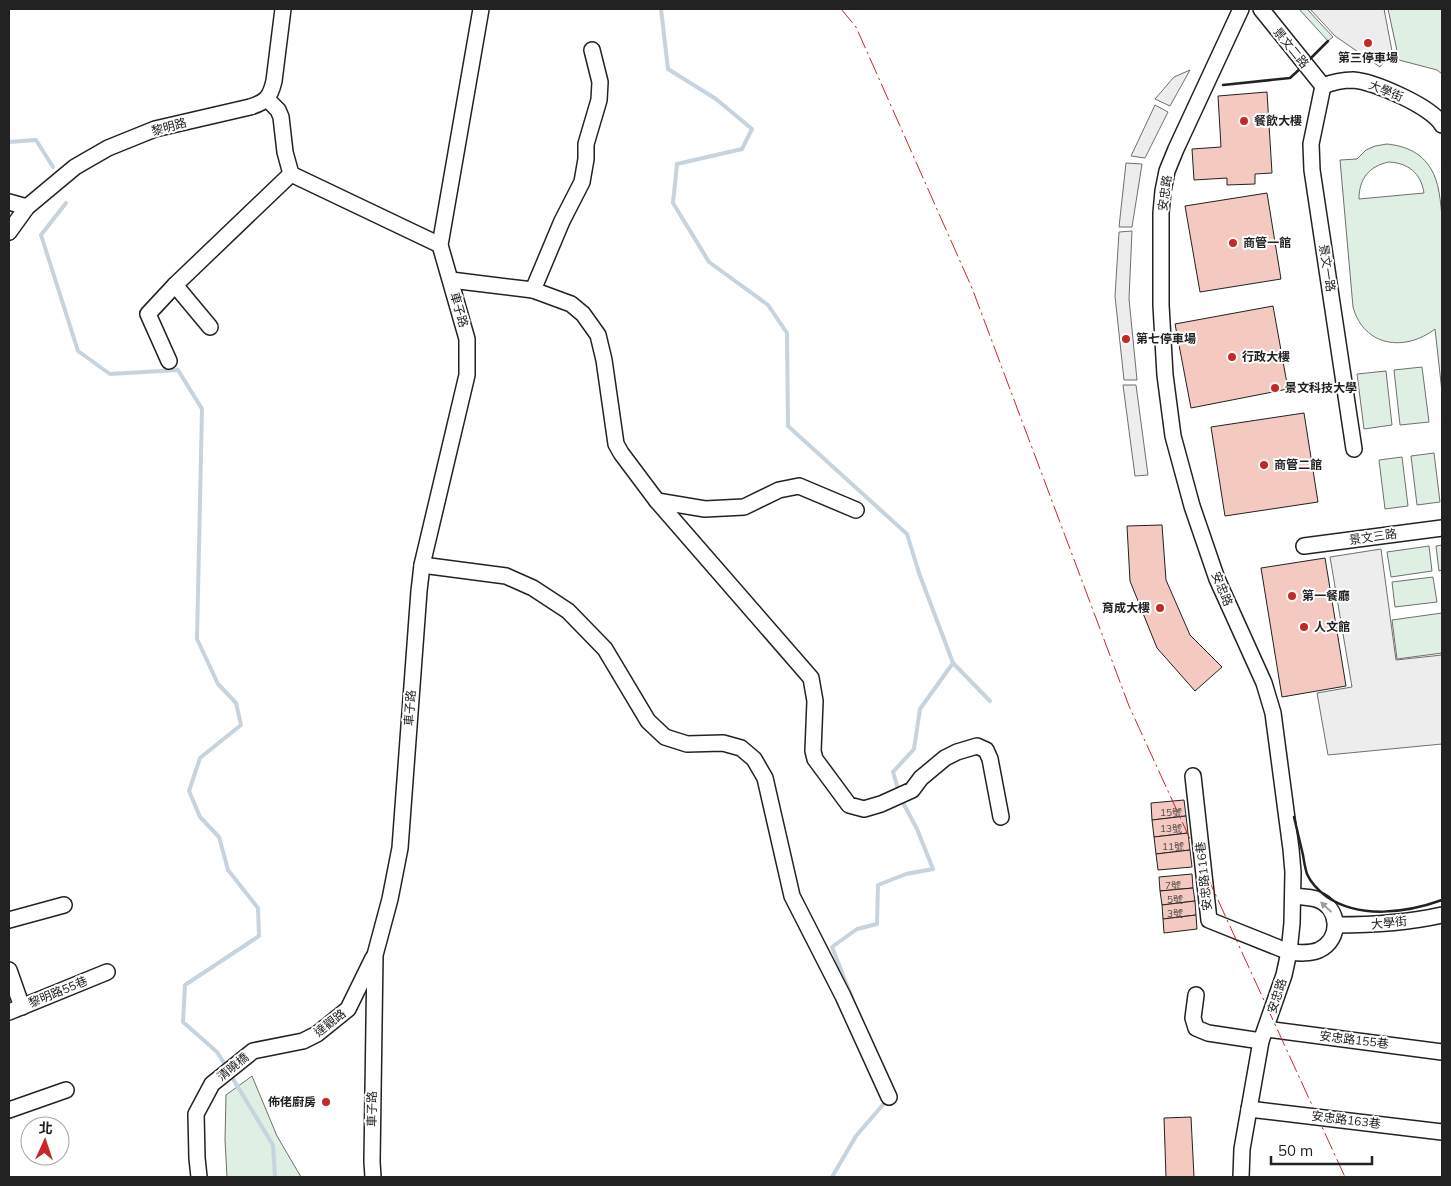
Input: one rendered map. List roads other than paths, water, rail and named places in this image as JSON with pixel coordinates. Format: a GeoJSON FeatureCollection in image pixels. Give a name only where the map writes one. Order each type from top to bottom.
{"type":"FeatureCollection","features":[{"type":"Feature","properties":{"kind":"street"},"geometry":{"type":"LineString","coordinates":[[283,9],[274,81],[272,91],[267,99],[278,110],[281,117],[285,152],[291,174],[440,245]]}},
{"type":"Feature","properties":{"kind":"street","name":"車子路"},"geometry":{"type":"LineString","coordinates":[[372,1177],[375,955],[390,899],[400,848],[422,566],[467,376],[467,339],[440,245],[481,9]]}},
{"type":"Feature","properties":{"kind":"street","name":"安忠路"},"geometry":{"type":"LineString","coordinates":[[1241,1177],[1242,1149],[1264,1035],[1284,975],[1289,952],[1293,896],[1291,849],[1272,713],[1264,683],[1217,579],[1192,506],[1173,436],[1165,375],[1161,305],[1161,213],[1163,191],[1176,148],[1242,9]]}},
{"type":"Feature","properties":{"kind":"street","name":"景文二路"},"geometry":{"type":"LineString","coordinates":[[1261,9],[1323,86]]}},
{"type":"Feature","properties":{"kind":"street"},"geometry":{"type":"LineString","coordinates":[[533,290],[562,221],[582,182],[586,159],[586,144],[600,100],[600,82],[592,50]]}},
{"type":"Feature","properties":{"kind":"street","name":"大學街"},"geometry":{"type":"LineString","coordinates":[[1323,86],[1339,81],[1356,80],[1386,89],[1426,109],[1442,125]]}},
{"type":"Feature","properties":{"kind":"street","name":"景文一路"},"geometry":{"type":"LineString","coordinates":[[1323,86],[1311,144],[1312,170],[1354,450]]}},
{"type":"Feature","properties":{"kind":"street","name":"黎明路"},"geometry":{"type":"LineString","coordinates":[[9,232],[27,207],[75,167],[108,148],[155,129],[250,107],[260,104],[267,99]]}},
{"type":"Feature","properties":{"kind":"street"},"geometry":{"type":"LineString","coordinates":[[169,361],[148,314],[175,285],[291,174]]}},
{"type":"Feature","properties":{"kind":"street"},"geometry":{"type":"LineString","coordinates":[[9,202],[27,207]]}},
{"type":"Feature","properties":{"kind":"street"},"geometry":{"type":"LineString","coordinates":[[451,280],[533,290],[571,304],[583,314],[598,335],[604,360],[616,444],[621,454],[657,501],[811,678],[814,701],[813,751],[815,759],[849,805],[864,809],[895,799],[912,790],[921,778],[945,758],[977,746],[986,750],[990,759],[1001,817]]}},
{"type":"Feature","properties":{"kind":"street"},"geometry":{"type":"LineString","coordinates":[[175,285],[210,327]]}},
{"type":"Feature","properties":{"kind":"street"},"geometry":{"type":"LineString","coordinates":[[657,501],[705,509],[744,507],[779,490],[799,486],[856,510]]}},
{"type":"Feature","properties":{"kind":"street","name":"景文三路"},"geometry":{"type":"LineString","coordinates":[[1304,546],[1442,528]]}},
{"type":"Feature","properties":{"kind":"street"},"geometry":{"type":"LineString","coordinates":[[422,566],[506,576],[533,588],[568,611],[605,649],[648,721],[665,737],[687,744],[722,743],[741,748],[754,759],[766,778],[792,896],[843,996],[889,1097]]}},
{"type":"Feature","properties":{"kind":"street","name":"安忠路116巷"},"geometry":{"type":"LineString","coordinates":[[1193,776],[1209,920],[1289,952]]}},
{"type":"Feature","properties":{"kind":"street"},"geometry":{"type":"LineString","coordinates":[[1289,952],[1299,953],[1318,950],[1325,946],[1331,940],[1336,925],[1331,910],[1325,904],[1305,897],[1293,896]]}},
{"type":"Feature","properties":{"kind":"street"},"geometry":{"type":"LineString","coordinates":[[9,920],[64,905]]}},
{"type":"Feature","properties":{"kind":"street","name":"大學街"},"geometry":{"type":"LineString","coordinates":[[1336,925],[1404,922],[1442,915]]}},
{"type":"Feature","properties":{"kind":"street","name":"達觀路"},"geometry":{"type":"LineString","coordinates":[[253,1051],[304,1042],[317,1034],[348,1009],[375,955]]}},
{"type":"Feature","properties":{"kind":"street"},"geometry":{"type":"LineString","coordinates":[[9,970],[16,1009]]}},
{"type":"Feature","properties":{"kind":"street","name":"黎明路55巷"},"geometry":{"type":"LineString","coordinates":[[16,1009],[107,972]]}},
{"type":"Feature","properties":{"kind":"street","name":"安忠路155巷"},"geometry":{"type":"LineString","coordinates":[[1196,995],[1193,1018],[1196,1028],[1208,1034],[1264,1035],[1442,1052]]}},
{"type":"Feature","properties":{"kind":"street","name":"清曉橋"},"geometry":{"type":"LineString","coordinates":[[199,1177],[196,1114],[212,1084],[253,1051]]}},
{"type":"Feature","properties":{"kind":"street"},"geometry":{"type":"LineString","coordinates":[[9,1110],[66,1090]]}},
{"type":"Feature","properties":{"kind":"street","name":"安忠路163巷"},"geometry":{"type":"LineString","coordinates":[[1249,1109],[1442,1132]]}},
{"type":"Feature","properties":{"kind":"waterway"},"geometry":{"type":"LineString","coordinates":[[661,9],[668,69],[716,99],[752,129],[742,149],[677,164],[673,203],[709,262],[768,305],[787,333],[788,426],[907,534],[919,573],[953,663],[920,709],[914,749],[893,772],[899,792]]}},
{"type":"Feature","properties":{"kind":"waterway"},"geometry":{"type":"LineString","coordinates":[[9,142],[36,140],[53,167]]}},
{"type":"Feature","properties":{"kind":"waterway"},"geometry":{"type":"LineString","coordinates":[[66,203],[41,235],[78,351],[110,374],[178,370],[202,409],[197,639],[218,684],[236,703],[241,725],[200,758],[189,791],[200,817],[219,837],[228,870],[258,908],[259,936],[185,985],[183,1022],[217,1052],[227,1068]]}},
{"type":"Feature","properties":{"kind":"waterway"},"geometry":{"type":"LineString","coordinates":[[953,663],[990,701]]}},
{"type":"Feature","properties":{"kind":"waterway"},"geometry":{"type":"LineString","coordinates":[[854,1003],[832,947],[857,929],[877,924],[878,885],[906,874],[933,869],[917,829],[901,799]]}},
{"type":"Feature","properties":{"kind":"waterway"},"geometry":{"type":"LineString","coordinates":[[230,1074],[273,1145],[275,1177]]}},
{"type":"Feature","properties":{"kind":"waterway"},"geometry":{"type":"LineString","coordinates":[[832,1177],[856,1136],[887,1100]]}},
{"type":"Feature","properties":{"kind":"place","name":"第三停車場"},"geometry":{"type":"Point","coordinates":[1368,43]}},
{"type":"Feature","properties":{"kind":"place","name":"餐飲大樓"},"geometry":{"type":"Point","coordinates":[1244,121]}},
{"type":"Feature","properties":{"kind":"place","name":"商管一館"},"geometry":{"type":"Point","coordinates":[1233,243]}},
{"type":"Feature","properties":{"kind":"place","name":"第七停車場"},"geometry":{"type":"Point","coordinates":[1126,339]}},
{"type":"Feature","properties":{"kind":"place","name":"行政大樓"},"geometry":{"type":"Point","coordinates":[1232,357]}},
{"type":"Feature","properties":{"kind":"place","name":"景文科技大學"},"geometry":{"type":"Point","coordinates":[1275,388]}},
{"type":"Feature","properties":{"kind":"place","name":"商管二館"},"geometry":{"type":"Point","coordinates":[1264,465]}},
{"type":"Feature","properties":{"kind":"place","name":"第一餐廳"},"geometry":{"type":"Point","coordinates":[1292,596]}},
{"type":"Feature","properties":{"kind":"place","name":"育成大樓"},"geometry":{"type":"Point","coordinates":[1160,608]}},
{"type":"Feature","properties":{"kind":"place","name":"人文館"},"geometry":{"type":"Point","coordinates":[1304,627]}},
{"type":"Feature","properties":{"kind":"place","name":"佈佬廚房"},"geometry":{"type":"Point","coordinates":[326,1102]}}]}
